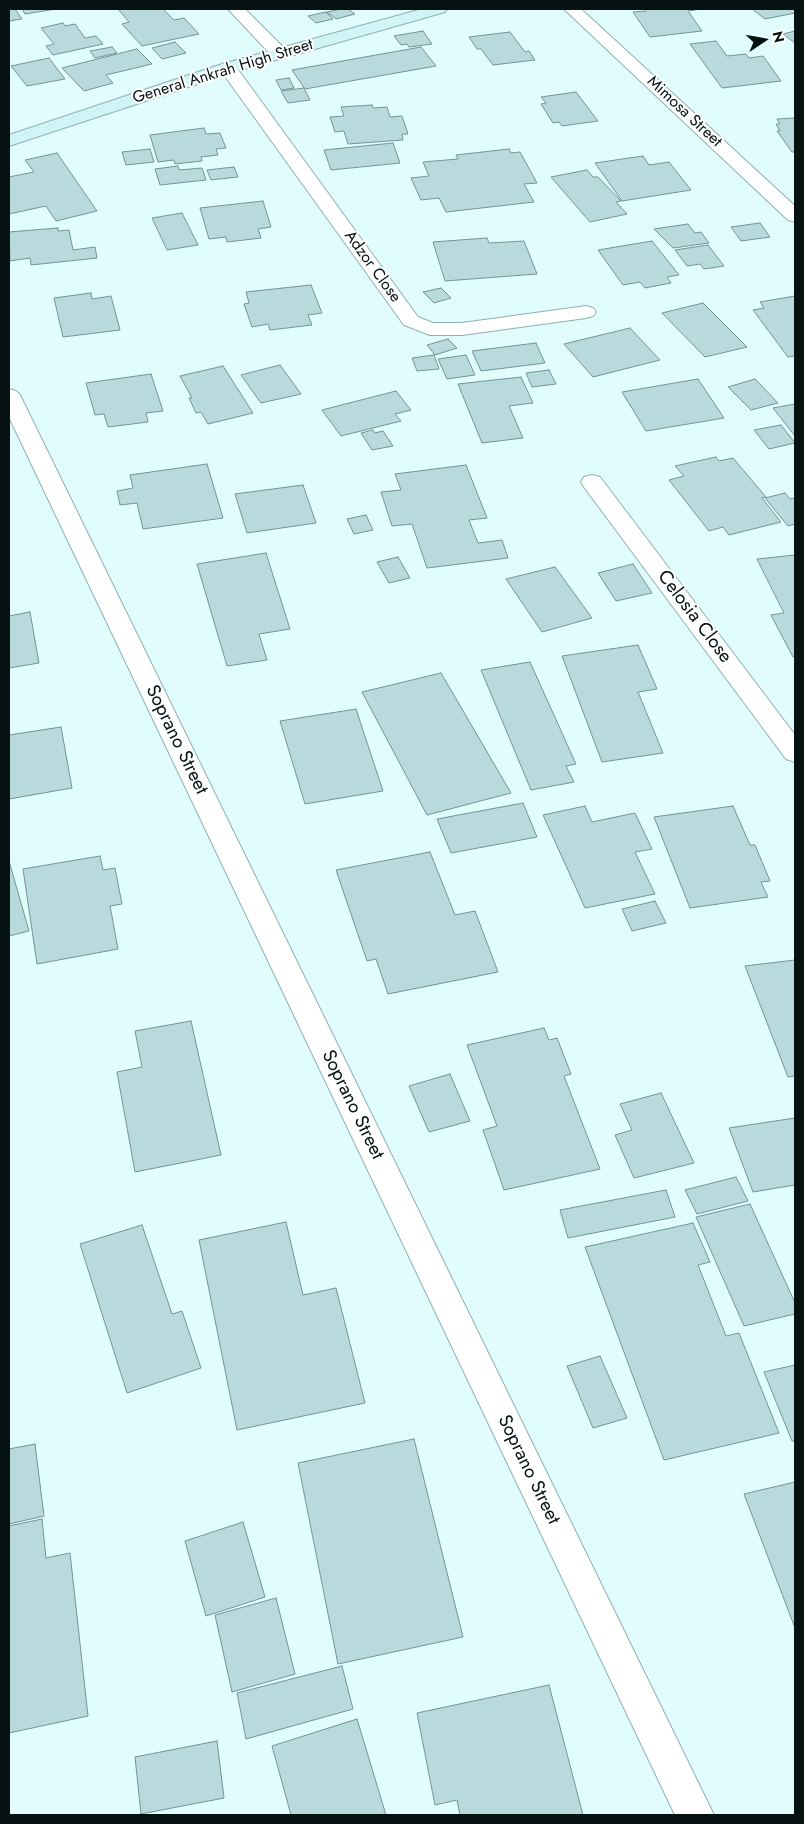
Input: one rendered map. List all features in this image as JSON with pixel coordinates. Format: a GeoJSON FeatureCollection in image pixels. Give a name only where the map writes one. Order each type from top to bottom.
{"type":"FeatureCollection","features":[{"type":"Feature","properties":{"kind":"main road","name":"General Ankrah High Street"},"geometry":{"type":"LineString","coordinates":[[9,141],[228,68],[439,9]]}},
{"type":"Feature","properties":{"kind":"street"},"geometry":{"type":"LineString","coordinates":[[236,9],[279,53]]}},
{"type":"Feature","properties":{"kind":"street","name":"Mimosa Street"},"geometry":{"type":"LineString","coordinates":[[572,9],[795,216]]}},
{"type":"Feature","properties":{"kind":"street","name":"Adzor Close"},"geometry":{"type":"LineString","coordinates":[[228,68],[411,321],[430,329],[462,329],[586,312]]}},
{"type":"Feature","properties":{"kind":"street","name":"Soprano Street"},"geometry":{"type":"LineString","coordinates":[[9,395],[695,1815]]}},
{"type":"Feature","properties":{"kind":"street","name":"Celosia Close"},"geometry":{"type":"LineString","coordinates":[[592,482],[795,753]]}},
{"type":"Feature","properties":{"kind":"building"},"geometry":{"type":"Polygon","coordinates":[[[9,9],[15,9],[22,19],[9,21],[9,9]]]}},
{"type":"Feature","properties":{"kind":"building"},"geometry":{"type":"Polygon","coordinates":[[[22,9],[56,9],[25,14],[22,9]]]}},
{"type":"Feature","properties":{"kind":"building"},"geometry":{"type":"Polygon","coordinates":[[[118,9],[163,9],[174,20],[184,18],[199,34],[142,46],[122,24],[129,22],[118,9]]]}},
{"type":"Feature","properties":{"kind":"building"},"geometry":{"type":"Polygon","coordinates":[[[348,9],[355,14],[336,19],[327,12],[348,9]]]}},
{"type":"Feature","properties":{"kind":"building"},"geometry":{"type":"Polygon","coordinates":[[[645,9],[701,9],[688,11],[702,31],[650,37],[633,12],[646,11],[645,9]]]}},
{"type":"Feature","properties":{"kind":"building"},"geometry":{"type":"Polygon","coordinates":[[[752,9],[795,9],[795,13],[765,19],[752,9]]]}},
{"type":"Feature","properties":{"kind":"building"},"geometry":{"type":"Polygon","coordinates":[[[326,12],[333,19],[316,23],[308,16],[326,12]]]}},
{"type":"Feature","properties":{"kind":"building"},"geometry":{"type":"Polygon","coordinates":[[[63,23],[65,26],[75,24],[85,38],[96,36],[103,44],[53,55],[46,46],[54,44],[41,28],[63,23]]]}},
{"type":"Feature","properties":{"kind":"building"},"geometry":{"type":"Polygon","coordinates":[[[423,31],[432,44],[409,47],[407,44],[401,45],[394,36],[423,31]]]}},
{"type":"Feature","properties":{"kind":"building"},"geometry":{"type":"Polygon","coordinates":[[[795,31],[795,43],[783,34],[795,31]]]}},
{"type":"Feature","properties":{"kind":"building"},"geometry":{"type":"Polygon","coordinates":[[[510,32],[525,52],[529,51],[535,60],[493,65],[481,49],[477,49],[469,37],[510,32]]]}},
{"type":"Feature","properties":{"kind":"building"},"geometry":{"type":"Polygon","coordinates":[[[716,41],[727,56],[746,54],[749,58],[763,56],[781,81],[722,88],[690,44],[716,41]]]}},
{"type":"Feature","properties":{"kind":"building"},"geometry":{"type":"Polygon","coordinates":[[[175,42],[186,53],[162,59],[152,48],[175,42]]]}},
{"type":"Feature","properties":{"kind":"building"},"geometry":{"type":"Polygon","coordinates":[[[112,47],[117,53],[95,58],[90,51],[112,47]]]}},
{"type":"Feature","properties":{"kind":"building"},"geometry":{"type":"Polygon","coordinates":[[[421,47],[436,66],[305,89],[292,70],[421,47]]]}},
{"type":"Feature","properties":{"kind":"building"},"geometry":{"type":"Polygon","coordinates":[[[137,49],[152,64],[106,75],[113,83],[84,91],[62,68],[137,49]]]}},
{"type":"Feature","properties":{"kind":"building"},"geometry":{"type":"Polygon","coordinates":[[[49,58],[65,79],[27,86],[11,66],[49,58]]]}},
{"type":"Feature","properties":{"kind":"building"},"geometry":{"type":"Polygon","coordinates":[[[289,78],[294,88],[281,90],[276,80],[289,78]]]}},
{"type":"Feature","properties":{"kind":"building"},"geometry":{"type":"Polygon","coordinates":[[[304,88],[310,100],[288,103],[281,91],[304,88]]]}},
{"type":"Feature","properties":{"kind":"building"},"geometry":{"type":"Polygon","coordinates":[[[576,92],[598,121],[562,126],[559,122],[553,123],[541,104],[546,103],[541,97],[576,92]]]}},
{"type":"Feature","properties":{"kind":"building"},"geometry":{"type":"Polygon","coordinates":[[[372,105],[373,108],[387,107],[390,117],[402,116],[408,134],[402,134],[403,140],[348,144],[344,131],[335,132],[330,117],[344,116],[341,107],[372,105]]]}},
{"type":"Feature","properties":{"kind":"building"},"geometry":{"type":"Polygon","coordinates":[[[795,118],[795,152],[792,152],[777,131],[780,131],[776,124],[780,124],[777,119],[795,118]]]}},
{"type":"Feature","properties":{"kind":"building"},"geometry":{"type":"Polygon","coordinates":[[[204,128],[206,134],[220,133],[226,148],[216,149],[218,155],[201,157],[202,161],[175,164],[174,160],[158,162],[150,135],[204,128]]]}},
{"type":"Feature","properties":{"kind":"building"},"geometry":{"type":"Polygon","coordinates":[[[393,143],[400,163],[331,170],[324,150],[393,143]]]}},
{"type":"Feature","properties":{"kind":"building"},"geometry":{"type":"Polygon","coordinates":[[[150,149],[154,162],[126,165],[122,152],[150,149]]]}},
{"type":"Feature","properties":{"kind":"building"},"geometry":{"type":"Polygon","coordinates":[[[509,149],[511,153],[520,152],[537,183],[524,184],[534,202],[446,212],[439,198],[421,200],[411,178],[429,176],[423,162],[458,159],[456,155],[509,149]]]}},
{"type":"Feature","properties":{"kind":"building"},"geometry":{"type":"Polygon","coordinates":[[[57,153],[97,211],[56,221],[46,206],[9,214],[9,177],[34,172],[25,160],[57,153]]]}},
{"type":"Feature","properties":{"kind":"building"},"geometry":{"type":"Polygon","coordinates":[[[643,156],[649,165],[669,162],[691,190],[622,201],[595,163],[643,156]]]}},
{"type":"Feature","properties":{"kind":"building"},"geometry":{"type":"Polygon","coordinates":[[[178,166],[179,170],[202,168],[206,180],[160,185],[155,169],[178,166]]]}},
{"type":"Feature","properties":{"kind":"building"},"geometry":{"type":"Polygon","coordinates":[[[234,167],[238,177],[211,180],[207,170],[234,167]]]}},
{"type":"Feature","properties":{"kind":"building"},"geometry":{"type":"Polygon","coordinates":[[[587,170],[593,177],[598,177],[621,201],[616,202],[627,214],[590,222],[551,177],[587,170]]]}},
{"type":"Feature","properties":{"kind":"building"},"geometry":{"type":"Polygon","coordinates":[[[263,201],[271,227],[258,229],[261,238],[227,242],[226,237],[209,239],[200,208],[263,201]]]}},
{"type":"Feature","properties":{"kind":"building"},"geometry":{"type":"Polygon","coordinates":[[[182,213],[198,245],[167,250],[152,218],[182,213]]]}},
{"type":"Feature","properties":{"kind":"building"},"geometry":{"type":"Polygon","coordinates":[[[760,223],[770,237],[741,241],[731,227],[760,223]]]}},
{"type":"Feature","properties":{"kind":"building"},"geometry":{"type":"Polygon","coordinates":[[[688,224],[695,233],[701,232],[709,243],[673,248],[654,229],[688,224]]]}},
{"type":"Feature","properties":{"kind":"building"},"geometry":{"type":"Polygon","coordinates":[[[58,228],[58,231],[69,230],[73,250],[95,247],[97,258],[31,265],[30,258],[10,261],[9,232],[58,228]]]}},
{"type":"Feature","properties":{"kind":"building"},"geometry":{"type":"Polygon","coordinates":[[[487,238],[489,243],[524,241],[537,274],[445,281],[433,242],[487,238]]]}},
{"type":"Feature","properties":{"kind":"building"},"geometry":{"type":"Polygon","coordinates":[[[652,241],[679,275],[667,277],[671,283],[645,288],[640,282],[623,285],[598,250],[652,241]]]}},
{"type":"Feature","properties":{"kind":"building"},"geometry":{"type":"Polygon","coordinates":[[[708,245],[724,266],[704,269],[700,264],[687,266],[675,250],[708,245]]]}},
{"type":"Feature","properties":{"kind":"building"},"geometry":{"type":"Polygon","coordinates":[[[311,285],[322,313],[308,315],[312,325],[270,330],[268,324],[252,327],[244,304],[249,303],[246,292],[311,285]]]}},
{"type":"Feature","properties":{"kind":"building"},"geometry":{"type":"Polygon","coordinates":[[[441,288],[451,298],[434,303],[423,292],[441,288]]]}},
{"type":"Feature","properties":{"kind":"building"},"geometry":{"type":"Polygon","coordinates":[[[91,293],[92,299],[111,296],[120,330],[63,337],[54,298],[91,293]]]}},
{"type":"Feature","properties":{"kind":"building"},"geometry":{"type":"Polygon","coordinates":[[[795,296],[795,356],[788,357],[753,310],[764,308],[760,302],[795,296]]]}},
{"type":"Feature","properties":{"kind":"building"},"geometry":{"type":"Polygon","coordinates":[[[703,303],[747,347],[705,357],[662,313],[703,303]]]}},
{"type":"Feature","properties":{"kind":"building"},"geometry":{"type":"Polygon","coordinates":[[[630,328],[660,360],[593,377],[564,344],[630,328]]]}},
{"type":"Feature","properties":{"kind":"building"},"geometry":{"type":"Polygon","coordinates":[[[448,339],[457,348],[435,355],[427,345],[448,339]]]}},
{"type":"Feature","properties":{"kind":"building"},"geometry":{"type":"Polygon","coordinates":[[[536,343],[545,363],[481,371],[472,351],[536,343]]]}},
{"type":"Feature","properties":{"kind":"building"},"geometry":{"type":"Polygon","coordinates":[[[434,355],[439,369],[417,371],[412,358],[434,355]]]}},
{"type":"Feature","properties":{"kind":"building"},"geometry":{"type":"Polygon","coordinates":[[[466,355],[475,375],[447,379],[438,359],[466,355]]]}},
{"type":"Feature","properties":{"kind":"building"},"geometry":{"type":"Polygon","coordinates":[[[280,365],[301,394],[261,403],[241,375],[280,365]]]}},
{"type":"Feature","properties":{"kind":"building"},"geometry":{"type":"Polygon","coordinates":[[[223,366],[253,413],[208,424],[201,412],[196,413],[189,398],[192,398],[180,376],[223,366]]]}},
{"type":"Feature","properties":{"kind":"building"},"geometry":{"type":"Polygon","coordinates":[[[549,370],[556,384],[532,387],[526,373],[549,370]]]}},
{"type":"Feature","properties":{"kind":"building"},"geometry":{"type":"Polygon","coordinates":[[[151,374],[163,411],[146,413],[148,422],[108,427],[104,414],[95,415],[86,383],[151,374]]]}},
{"type":"Feature","properties":{"kind":"building"},"geometry":{"type":"Polygon","coordinates":[[[521,377],[533,403],[509,406],[523,438],[482,443],[458,384],[521,377]]]}},
{"type":"Feature","properties":{"kind":"building"},"geometry":{"type":"Polygon","coordinates":[[[698,379],[724,418],[646,431],[622,392],[698,379]]]}},
{"type":"Feature","properties":{"kind":"building"},"geometry":{"type":"Polygon","coordinates":[[[755,379],[778,403],[751,410],[728,387],[755,379]]]}},
{"type":"Feature","properties":{"kind":"building"},"geometry":{"type":"Polygon","coordinates":[[[396,391],[411,410],[395,414],[401,421],[341,436],[322,410],[396,391]]]}},
{"type":"Feature","properties":{"kind":"building"},"geometry":{"type":"Polygon","coordinates":[[[795,404],[795,436],[773,408],[795,404]]]}},
{"type":"Feature","properties":{"kind":"building"},"geometry":{"type":"Polygon","coordinates":[[[781,425],[795,443],[769,449],[754,430],[781,425]]]}},
{"type":"Feature","properties":{"kind":"building"},"geometry":{"type":"Polygon","coordinates":[[[373,430],[375,433],[383,431],[393,446],[372,450],[361,433],[373,430]]]}},
{"type":"Feature","properties":{"kind":"building"},"geometry":{"type":"Polygon","coordinates":[[[716,457],[719,461],[733,458],[766,497],[762,498],[781,522],[729,535],[723,527],[709,531],[669,480],[684,476],[675,466],[716,457]]]}},
{"type":"Feature","properties":{"kind":"building"},"geometry":{"type":"Polygon","coordinates":[[[207,464],[223,518],[143,529],[137,503],[120,505],[117,491],[133,488],[130,475],[207,464]]]}},
{"type":"Feature","properties":{"kind":"building"},"geometry":{"type":"Polygon","coordinates":[[[466,465],[487,518],[469,520],[478,543],[502,540],[508,558],[427,568],[412,524],[392,526],[381,492],[401,490],[395,474],[466,465]]]}},
{"type":"Feature","properties":{"kind":"building"},"geometry":{"type":"Polygon","coordinates":[[[303,485],[316,523],[247,533],[235,494],[303,485]]]}},
{"type":"Feature","properties":{"kind":"building"},"geometry":{"type":"Polygon","coordinates":[[[785,493],[790,499],[795,498],[795,524],[788,526],[765,498],[785,493]]]}},
{"type":"Feature","properties":{"kind":"building"},"geometry":{"type":"Polygon","coordinates":[[[366,515],[373,530],[354,534],[347,519],[366,515]]]}},
{"type":"Feature","properties":{"kind":"building"},"geometry":{"type":"Polygon","coordinates":[[[266,553],[290,629],[259,634],[267,660],[227,666],[197,564],[266,553]]]}},
{"type":"Feature","properties":{"kind":"building"},"geometry":{"type":"Polygon","coordinates":[[[795,555],[795,657],[793,657],[771,615],[784,613],[757,559],[795,555]]]}},
{"type":"Feature","properties":{"kind":"building"},"geometry":{"type":"Polygon","coordinates":[[[398,557],[410,578],[389,583],[377,562],[398,557]]]}},
{"type":"Feature","properties":{"kind":"building"},"geometry":{"type":"Polygon","coordinates":[[[633,564],[652,593],[616,601],[598,573],[633,564]]]}},
{"type":"Feature","properties":{"kind":"building"},"geometry":{"type":"Polygon","coordinates":[[[555,567],[592,618],[542,632],[506,579],[555,567]]]}},
{"type":"Feature","properties":{"kind":"building"},"geometry":{"type":"Polygon","coordinates":[[[30,612],[39,663],[9,668],[9,616],[30,612]]]}},
{"type":"Feature","properties":{"kind":"building"},"geometry":{"type":"Polygon","coordinates":[[[638,645],[657,689],[638,692],[663,753],[602,762],[562,656],[638,645]]]}},
{"type":"Feature","properties":{"kind":"building"},"geometry":{"type":"Polygon","coordinates":[[[530,662],[576,764],[566,766],[574,782],[531,790],[481,670],[530,662]]]}},
{"type":"Feature","properties":{"kind":"building"},"geometry":{"type":"Polygon","coordinates":[[[441,673],[511,793],[427,815],[362,692],[441,673]]]}},
{"type":"Feature","properties":{"kind":"building"},"geometry":{"type":"Polygon","coordinates":[[[356,709],[383,791],[305,804],[280,721],[356,709]]]}},
{"type":"Feature","properties":{"kind":"building"},"geometry":{"type":"Polygon","coordinates":[[[61,727],[72,788],[9,799],[9,735],[61,727]]]}},
{"type":"Feature","properties":{"kind":"building"},"geometry":{"type":"Polygon","coordinates":[[[523,803],[537,837],[451,853],[437,819],[523,803]]]}},
{"type":"Feature","properties":{"kind":"building"},"geometry":{"type":"Polygon","coordinates":[[[585,806],[592,822],[635,813],[652,849],[635,852],[655,894],[585,908],[543,815],[585,806]]]}},
{"type":"Feature","properties":{"kind":"building"},"geometry":{"type":"Polygon","coordinates":[[[733,806],[750,845],[755,845],[770,881],[761,882],[768,897],[690,908],[654,817],[733,806]]]}},
{"type":"Feature","properties":{"kind":"building"},"geometry":{"type":"Polygon","coordinates":[[[430,852],[455,915],[475,911],[498,972],[388,994],[376,959],[367,961],[336,870],[430,852]]]}},
{"type":"Feature","properties":{"kind":"building"},"geometry":{"type":"Polygon","coordinates":[[[100,856],[103,870],[115,868],[122,904],[110,906],[118,949],[37,964],[23,869],[100,856]]]}},
{"type":"Feature","properties":{"kind":"building"},"geometry":{"type":"Polygon","coordinates":[[[9,861],[29,931],[9,936],[9,861]]]}},
{"type":"Feature","properties":{"kind":"building"},"geometry":{"type":"Polygon","coordinates":[[[655,901],[666,923],[632,931],[622,909],[655,901]]]}},
{"type":"Feature","properties":{"kind":"building"},"geometry":{"type":"Polygon","coordinates":[[[795,960],[795,1076],[788,1077],[745,966],[795,960]]]}},
{"type":"Feature","properties":{"kind":"building"},"geometry":{"type":"Polygon","coordinates":[[[191,1021],[221,1155],[135,1172],[117,1072],[142,1067],[135,1031],[191,1021]]]}},
{"type":"Feature","properties":{"kind":"building"},"geometry":{"type":"Polygon","coordinates":[[[544,1028],[549,1040],[557,1038],[571,1074],[564,1076],[600,1169],[504,1190],[483,1130],[497,1126],[467,1045],[544,1028]]]}},
{"type":"Feature","properties":{"kind":"building"},"geometry":{"type":"Polygon","coordinates":[[[450,1074],[470,1121],[429,1132],[409,1086],[450,1074]]]}},
{"type":"Feature","properties":{"kind":"building"},"geometry":{"type":"Polygon","coordinates":[[[661,1093],[694,1163],[634,1178],[615,1135],[632,1130],[620,1104],[661,1093]]]}},
{"type":"Feature","properties":{"kind":"building"},"geometry":{"type":"Polygon","coordinates":[[[795,1118],[795,1185],[753,1192],[729,1128],[795,1118]]]}},
{"type":"Feature","properties":{"kind":"building"},"geometry":{"type":"Polygon","coordinates":[[[736,1177],[748,1201],[697,1214],[685,1190],[736,1177]]]}},
{"type":"Feature","properties":{"kind":"building"},"geometry":{"type":"Polygon","coordinates":[[[666,1190],[675,1217],[568,1238],[560,1210],[666,1190]]]}},
{"type":"Feature","properties":{"kind":"building"},"geometry":{"type":"Polygon","coordinates":[[[750,1204],[795,1303],[795,1314],[744,1326],[696,1217],[750,1204]]]}},
{"type":"Feature","properties":{"kind":"building"},"geometry":{"type":"Polygon","coordinates":[[[286,1222],[303,1295],[336,1288],[365,1403],[237,1430],[199,1240],[286,1222]]]}},
{"type":"Feature","properties":{"kind":"building"},"geometry":{"type":"Polygon","coordinates":[[[693,1223],[710,1262],[698,1265],[726,1336],[739,1333],[779,1433],[664,1460],[585,1247],[693,1223]]]}},
{"type":"Feature","properties":{"kind":"building"},"geometry":{"type":"Polygon","coordinates":[[[142,1225],[172,1314],[182,1311],[201,1368],[127,1393],[80,1244],[142,1225]]]}},
{"type":"Feature","properties":{"kind":"building"},"geometry":{"type":"Polygon","coordinates":[[[600,1356],[627,1418],[593,1428],[567,1366],[600,1356]]]}},
{"type":"Feature","properties":{"kind":"building"},"geometry":{"type":"Polygon","coordinates":[[[795,1365],[795,1441],[792,1441],[764,1372],[795,1365]]]}},
{"type":"Feature","properties":{"kind":"building"},"geometry":{"type":"Polygon","coordinates":[[[414,1439],[463,1637],[338,1664],[298,1463],[414,1439]]]}},
{"type":"Feature","properties":{"kind":"building"},"geometry":{"type":"Polygon","coordinates":[[[35,1444],[44,1516],[9,1524],[9,1449],[35,1444]]]}},
{"type":"Feature","properties":{"kind":"building"},"geometry":{"type":"Polygon","coordinates":[[[795,1482],[795,1628],[744,1494],[795,1482]]]}},
{"type":"Feature","properties":{"kind":"building"},"geometry":{"type":"Polygon","coordinates":[[[42,1519],[46,1558],[70,1553],[88,1716],[9,1733],[9,1526],[42,1519]]]}},
{"type":"Feature","properties":{"kind":"building"},"geometry":{"type":"Polygon","coordinates":[[[243,1522],[265,1597],[206,1616],[185,1541],[243,1522]]]}},
{"type":"Feature","properties":{"kind":"building"},"geometry":{"type":"Polygon","coordinates":[[[276,1598],[295,1674],[232,1692],[215,1615],[276,1598]]]}},
{"type":"Feature","properties":{"kind":"building"},"geometry":{"type":"Polygon","coordinates":[[[342,1666],[353,1709],[246,1739],[237,1693],[342,1666]]]}},
{"type":"Feature","properties":{"kind":"building"},"geometry":{"type":"Polygon","coordinates":[[[549,1685],[583,1815],[460,1815],[457,1800],[435,1805],[417,1713],[549,1685]]]}},
{"type":"Feature","properties":{"kind":"building"},"geometry":{"type":"Polygon","coordinates":[[[357,1719],[386,1815],[291,1815],[272,1746],[357,1719]]]}},
{"type":"Feature","properties":{"kind":"building"},"geometry":{"type":"Polygon","coordinates":[[[217,1741],[224,1798],[141,1814],[135,1757],[217,1741]]]}}]}
